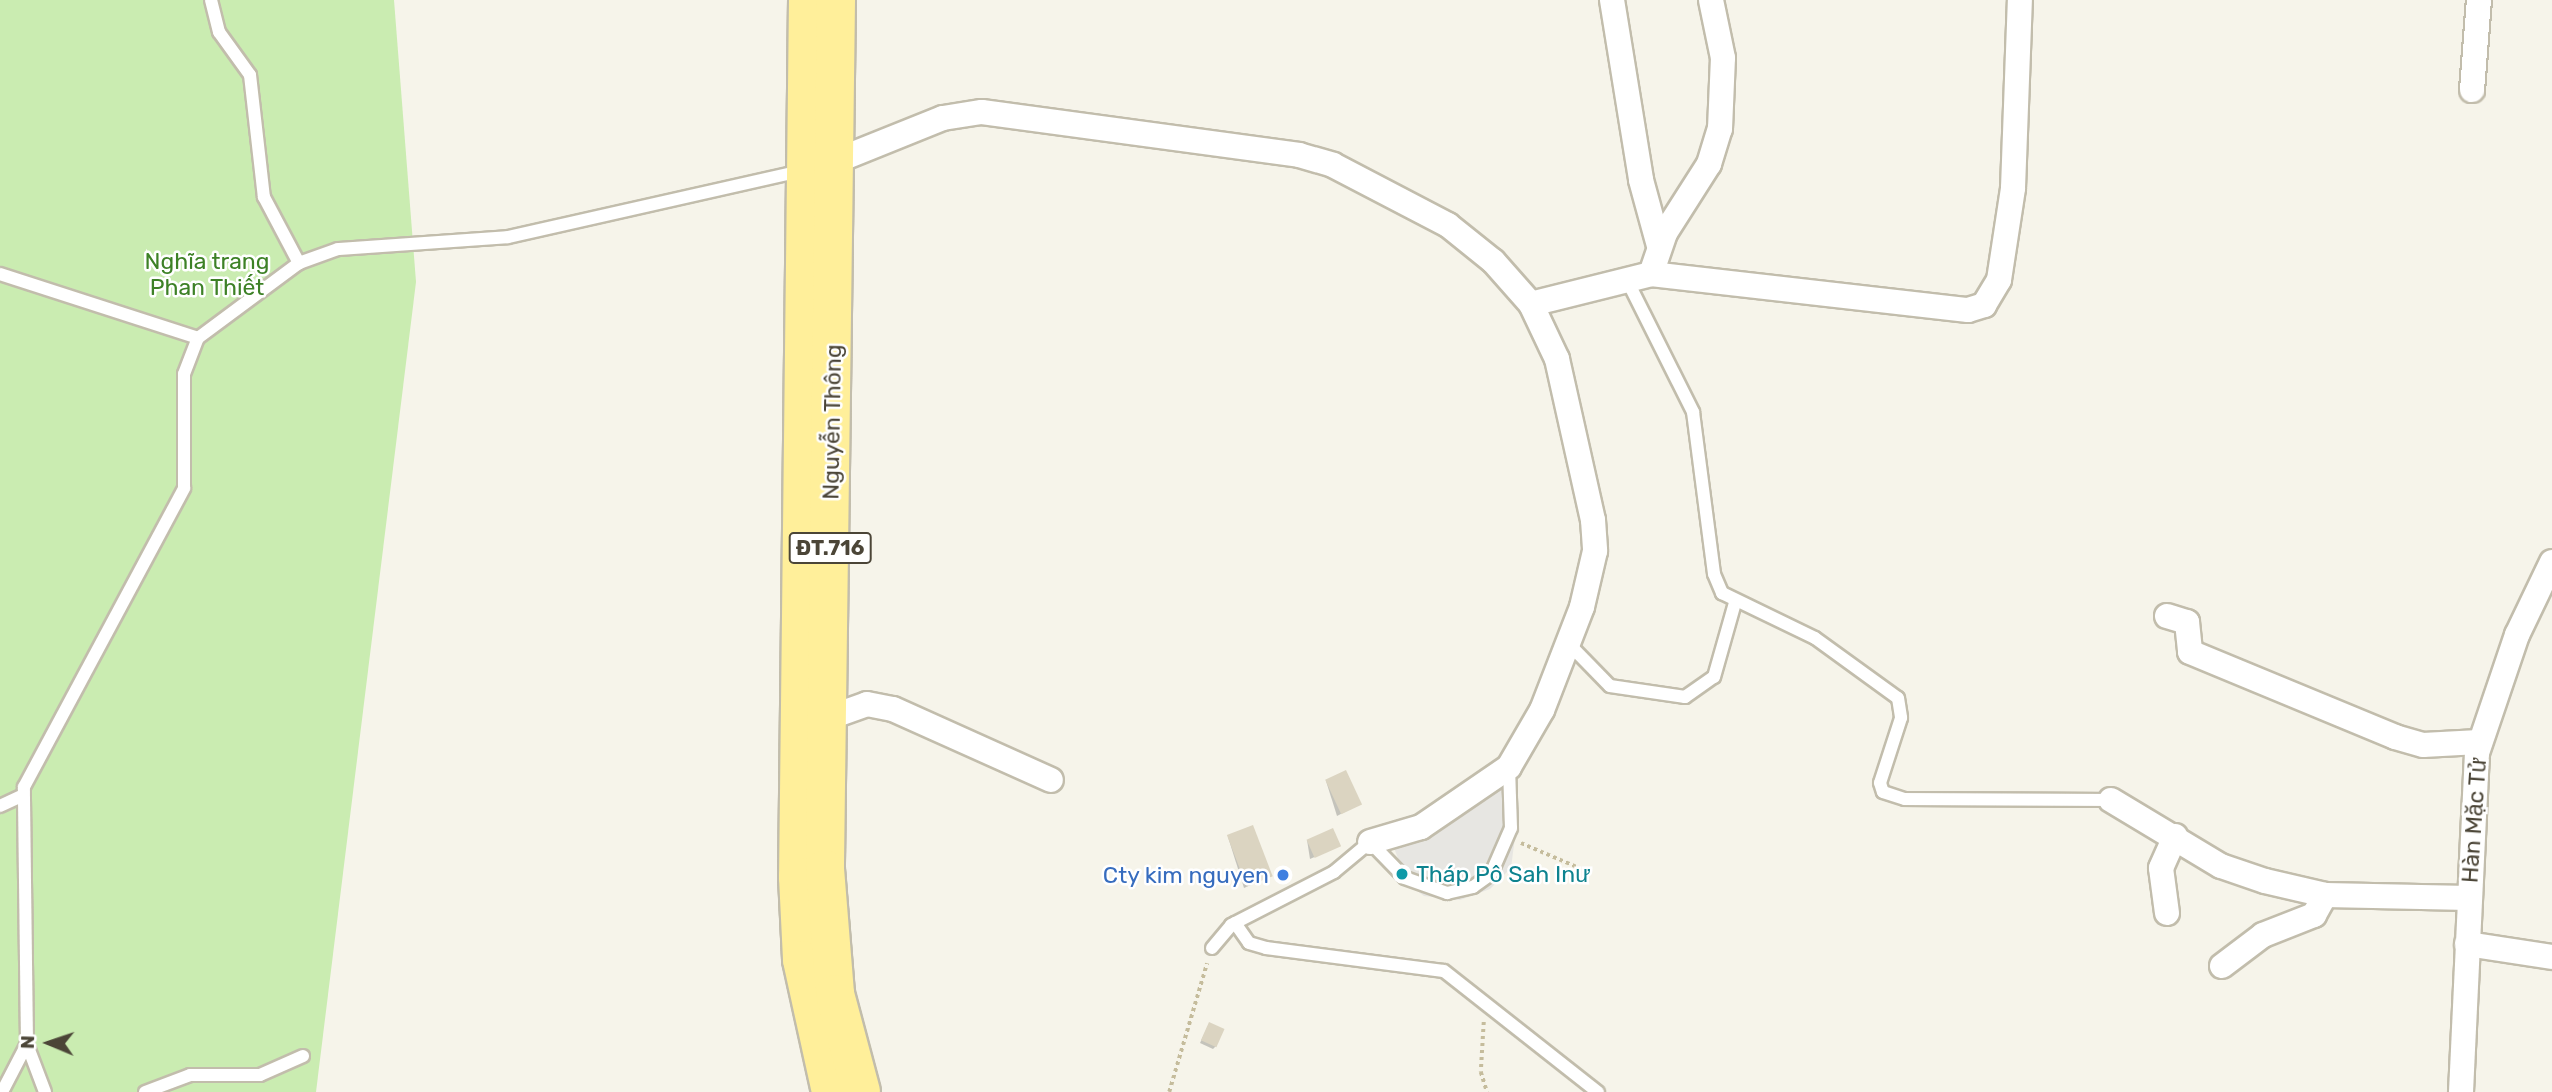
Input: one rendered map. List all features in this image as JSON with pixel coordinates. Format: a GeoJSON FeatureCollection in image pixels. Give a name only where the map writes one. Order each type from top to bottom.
{"type":"FeatureCollection","features":[{"type":"Feature","properties":{"kind":"main road","name":"Nguyễn Thông"},"geometry":{"type":"LineString","coordinates":[[808,0],[820,167],[828,718],[828,954],[861,1092]]}},
{"type":"Feature","properties":{"kind":"main road","name":"Nguyễn Thông"},"geometry":{"type":"LineString","coordinates":[[831,1092],[808,1001],[799,918],[820,167],[836,0]]}},
{"type":"Feature","properties":{"kind":"street"},"geometry":{"type":"LineString","coordinates":[[1612,0],[1641,180],[1659,246]]}},
{"type":"Feature","properties":{"kind":"street"},"geometry":{"type":"LineString","coordinates":[[1651,274],[1659,246],[1709,164],[1720,129],[1723,58],[1712,0]]}},
{"type":"Feature","properties":{"kind":"street"},"geometry":{"type":"LineString","coordinates":[[1531,304],[1626,276],[1651,274],[1968,310],[1984,305],[1999,280],[2013,188],[2020,0]]}},
{"type":"Feature","properties":{"kind":"street"},"geometry":{"type":"LineString","coordinates":[[2472,90],[2479,0]]}},
{"type":"Feature","properties":{"kind":"street"},"geometry":{"type":"LineString","coordinates":[[820,167],[943,118],[982,112],[1299,155],[1333,165],[1448,225],[1493,261],[1531,304],[1560,370],[1595,539],[1583,607],[1528,739],[1509,767],[1421,827],[1370,842]]}},
{"type":"Feature","properties":{"kind":"street","name":"Hàn Mặc Tử"},"geometry":{"type":"LineString","coordinates":[[2460,1092],[2479,742],[2517,635],[2552,562]]}},
{"type":"Feature","properties":{"kind":"street"},"geometry":{"type":"LineString","coordinates":[[2167,616],[2187,622],[2190,652],[2383,732],[2423,745],[2479,742]]}},
{"type":"Feature","properties":{"kind":"street"},"geometry":{"type":"LineString","coordinates":[[828,718],[867,704],[893,709],[1051,780]]}},
{"type":"Feature","properties":{"kind":"street"},"geometry":{"type":"LineString","coordinates":[[2110,800],[2175,836],[2221,866],[2325,895],[2469,898]]}},
{"type":"Feature","properties":{"kind":"street"},"geometry":{"type":"LineString","coordinates":[[2167,913],[2161,868],[2175,836]]}},
{"type":"Feature","properties":{"kind":"street"},"geometry":{"type":"LineString","coordinates":[[2222,966],[2263,935],[2314,915],[2325,895]]}},
{"type":"Feature","properties":{"kind":"street"},"geometry":{"type":"LineString","coordinates":[[2467,944],[2552,957]]}},
{"type":"Feature","properties":{"kind":"lane"},"geometry":{"type":"LineString","coordinates":[[211,0],[219,32],[250,75],[264,197],[299,263]]}},
{"type":"Feature","properties":{"kind":"lane"},"geometry":{"type":"LineString","coordinates":[[45,1092],[27,1044],[29,888],[21,796],[184,488],[184,374],[198,338],[299,263],[338,248],[508,237],[820,167]]}},
{"type":"Feature","properties":{"kind":"lane"},"geometry":{"type":"LineString","coordinates":[[0,274],[198,338]]}},
{"type":"Feature","properties":{"kind":"lane"},"geometry":{"type":"LineString","coordinates":[[1626,276],[1693,412],[1714,574],[1735,603],[1815,638],[1898,698],[1901,718],[1880,783],[1889,797],[2110,800]]}},
{"type":"Feature","properties":{"kind":"lane"},"geometry":{"type":"LineString","coordinates":[[1568,642],[1609,686],[1685,698],[1714,677],[1735,603]]}},
{"type":"Feature","properties":{"kind":"lane"},"geometry":{"type":"LineString","coordinates":[[1212,948],[1235,923],[1334,872],[1370,842],[1405,878],[1447,893],[1474,887],[1491,874],[1511,828],[1509,767]]}},
{"type":"Feature","properties":{"kind":"lane"},"geometry":{"type":"LineString","coordinates":[[0,806],[21,796]]}},
{"type":"Feature","properties":{"kind":"lane"},"geometry":{"type":"LineString","coordinates":[[1235,923],[1249,943],[1266,948],[1444,971],[1598,1092]]}},
{"type":"Feature","properties":{"kind":"lane"},"geometry":{"type":"LineString","coordinates":[[2,1092],[27,1044]]}},
{"type":"Feature","properties":{"kind":"lane"},"geometry":{"type":"LineString","coordinates":[[145,1092],[190,1075],[260,1075],[303,1056]]}},
{"type":"Feature","properties":{"kind":"path"},"geometry":{"type":"LineString","coordinates":[[1525,844],[1577,867]]}},
{"type":"Feature","properties":{"kind":"path"},"geometry":{"type":"LineString","coordinates":[[1169,1092],[1212,948]]}},
{"type":"Feature","properties":{"kind":"path"},"geometry":{"type":"LineString","coordinates":[[1486,1006],[1481,1072],[1487,1092]]}},
{"type":"Feature","properties":{"kind":"green space","name":"Nghĩa trang Phan Thiết"},"geometry":{"type":"Polygon","coordinates":[[[0,0],[394,0],[416,282],[316,1092],[0,1092],[0,0]]]}},
{"type":"Feature","properties":{"kind":"shaded area"},"geometry":{"type":"Polygon","coordinates":[[[1509,776],[1518,814],[1511,868],[1490,889],[1460,900],[1424,896],[1408,884],[1394,848],[1509,776]]]}},
{"type":"Feature","properties":{"kind":"building"},"geometry":{"type":"Polygon","coordinates":[[[1346,770],[1362,804],[1341,814],[1325,780],[1346,770]]]}},
{"type":"Feature","properties":{"kind":"building"},"geometry":{"type":"Polygon","coordinates":[[[1253,825],[1273,876],[1247,886],[1227,835],[1253,825]]]}},
{"type":"Feature","properties":{"kind":"building"},"geometry":{"type":"Polygon","coordinates":[[[1333,828],[1341,846],[1315,858],[1307,840],[1333,828]]]}},
{"type":"Feature","properties":{"kind":"building"},"geometry":{"type":"Polygon","coordinates":[[[1209,1022],[1225,1029],[1216,1047],[1201,1040],[1209,1022]]]}},
{"type":"Feature","properties":{"kind":"place","name":"Tháp Pô Sah Inư"},"geometry":{"type":"Point","coordinates":[1402,874]}},
{"type":"Feature","properties":{"kind":"place","name":"Cty kim nguyen"},"geometry":{"type":"Point","coordinates":[1283,875]}}]}
